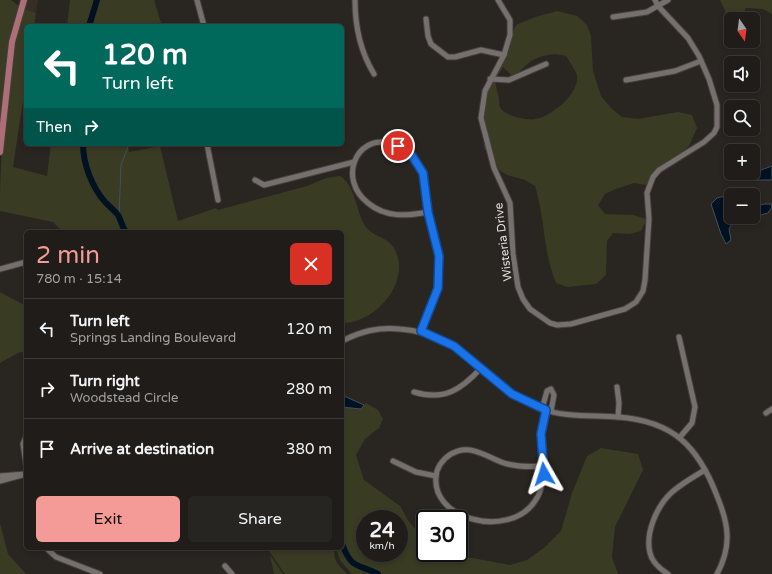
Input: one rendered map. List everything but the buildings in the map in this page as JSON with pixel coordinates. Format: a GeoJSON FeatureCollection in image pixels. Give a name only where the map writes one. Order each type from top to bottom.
{"type":"FeatureCollection","features":[{"type":"Feature","properties":{"kind":"main road"},"geometry":{"type":"LineString","coordinates":[[0,152],[12,42],[24,0]]}},
{"type":"Feature","properties":{"kind":"street"},"geometry":{"type":"LineString","coordinates":[[197,0],[203,24]]}},
{"type":"Feature","properties":{"kind":"street"},"geometry":{"type":"LineString","coordinates":[[355,0],[356,27],[360,44],[366,60],[374,74]]}},
{"type":"Feature","properties":{"kind":"street","name":"Wisteria Drive"},"geometry":{"type":"LineString","coordinates":[[498,0],[510,20],[510,34],[504,55],[490,79],[482,100],[481,118],[494,168],[510,203],[513,254],[518,287],[523,299],[530,309],[550,323],[564,325],[625,309],[640,298],[645,280],[649,219],[647,193],[652,177],[658,170],[704,142],[714,133],[717,127],[716,105],[709,79],[701,61],[688,38],[658,6],[656,0]]}},
{"type":"Feature","properties":{"kind":"street"},"geometry":{"type":"LineString","coordinates":[[613,17],[638,14],[658,6],[668,0]]}},
{"type":"Feature","properties":{"kind":"street"},"geometry":{"type":"LineString","coordinates":[[426,19],[428,36],[431,44],[448,57],[455,57],[481,50],[504,55]]}},
{"type":"Feature","properties":{"kind":"street"},"geometry":{"type":"LineString","coordinates":[[626,80],[675,71],[701,61]]}},
{"type":"Feature","properties":{"kind":"street"},"geometry":{"type":"LineString","coordinates":[[490,79],[508,80],[546,64]]}},
{"type":"Feature","properties":{"kind":"street"},"geometry":{"type":"LineString","coordinates":[[421,331],[438,288],[440,265],[428,212],[423,173],[416,160],[405,150],[391,143],[379,143],[365,148],[358,154],[354,162],[352,173],[354,186],[357,192],[369,204],[392,215],[402,216],[428,212]]}},
{"type":"Feature","properties":{"kind":"street"},"geometry":{"type":"LineString","coordinates":[[207,146],[218,200]]}},
{"type":"Feature","properties":{"kind":"street"},"geometry":{"type":"LineString","coordinates":[[255,180],[264,185],[354,162]]}},
{"type":"Feature","properties":{"kind":"street"},"geometry":{"type":"LineString","coordinates":[[0,269],[24,263]]}},
{"type":"Feature","properties":{"kind":"street"},"geometry":{"type":"LineString","coordinates":[[344,340],[361,332],[380,328],[421,331],[446,341],[512,394],[547,410],[581,416],[618,417],[660,425],[680,437],[696,455],[719,500],[727,530],[727,550],[717,574]]}},
{"type":"Feature","properties":{"kind":"street"},"geometry":{"type":"LineString","coordinates":[[679,337],[695,407],[692,423],[680,437]]}},
{"type":"Feature","properties":{"kind":"street"},"geometry":{"type":"LineString","coordinates":[[414,392],[432,396],[448,393],[464,385],[481,368]]}},
{"type":"Feature","properties":{"kind":"street"},"geometry":{"type":"LineString","coordinates":[[617,386],[619,403],[618,417]]}},
{"type":"Feature","properties":{"kind":"street"},"geometry":{"type":"LineString","coordinates":[[766,413],[772,409]]}},
{"type":"Feature","properties":{"kind":"street"},"geometry":{"type":"LineString","coordinates":[[543,466],[513,466],[473,450],[465,450],[451,454],[441,463],[436,476],[437,491],[440,497],[450,507],[478,521],[501,522],[516,518],[533,504],[542,487],[543,466],[541,434],[547,410]]}},
{"type":"Feature","properties":{"kind":"street"},"geometry":{"type":"LineString","coordinates":[[393,461],[416,472],[436,476]]}},
{"type":"Feature","properties":{"kind":"street"},"geometry":{"type":"LineString","coordinates":[[668,574],[654,562],[650,552],[649,542],[657,511],[671,492],[705,470]]}},
{"type":"Feature","properties":{"kind":"street"},"geometry":{"type":"LineString","coordinates":[[0,476],[24,474]]}},
{"type":"Feature","properties":{"kind":"street"},"geometry":{"type":"LineString","coordinates":[[0,481],[24,475]]}},
{"type":"Feature","properties":{"kind":"street"},"geometry":{"type":"LineString","coordinates":[[48,550],[56,557],[100,574]]}},
{"type":"Feature","properties":{"kind":"street"},"geometry":{"type":"LineString","coordinates":[[225,566],[232,574]]}},
{"type":"Feature","properties":{"kind":"shaded area"},"geometry":{"type":"Polygon","coordinates":[[[26,0],[38,0],[36,13],[23,8],[26,0]]]}},
{"type":"Feature","properties":{"kind":"green space"},"geometry":{"type":"Polygon","coordinates":[[[0,0],[11,0],[19,6],[11,41],[0,135],[0,0]]]}},
{"type":"Feature","properties":{"kind":"green space"},"geometry":{"type":"Polygon","coordinates":[[[70,0],[154,0],[161,24],[67,24],[70,0]]]}},
{"type":"Feature","properties":{"kind":"green space"},"geometry":{"type":"Polygon","coordinates":[[[720,0],[772,0],[772,14],[763,9],[746,8],[744,12],[726,12],[720,0]]]}},
{"type":"Feature","properties":{"kind":"green space"},"geometry":{"type":"Polygon","coordinates":[[[23,8],[36,13],[34,24],[24,24],[24,94],[13,167],[47,176],[51,146],[128,146],[129,152],[160,146],[178,221],[216,208],[218,210],[307,186],[326,178],[340,176],[349,185],[361,218],[367,228],[387,241],[394,248],[399,261],[399,274],[395,286],[388,298],[367,316],[344,323],[344,230],[61,230],[53,222],[0,211],[3,135],[17,32],[23,8]]]}},
{"type":"Feature","properties":{"kind":"green space"},"geometry":{"type":"Polygon","coordinates":[[[557,11],[577,16],[587,25],[591,36],[593,71],[601,96],[611,108],[622,117],[638,119],[678,112],[692,115],[697,128],[689,146],[655,174],[647,185],[634,183],[605,194],[598,205],[605,214],[633,215],[647,219],[641,231],[630,234],[613,233],[607,241],[606,275],[596,284],[567,287],[556,283],[546,247],[541,210],[535,186],[525,180],[507,175],[496,168],[484,148],[481,96],[516,25],[535,17],[557,11]],[[555,54],[539,58],[530,62],[517,73],[511,75],[503,67],[496,79],[499,105],[502,110],[516,117],[536,119],[557,109],[570,96],[577,82],[577,75],[566,56],[555,54]]]}},
{"type":"Feature","properties":{"kind":"green space"},"geometry":{"type":"Polygon","coordinates":[[[0,292],[24,305],[24,352],[18,353],[0,363],[0,292]]]}},
{"type":"Feature","properties":{"kind":"green space"},"geometry":{"type":"Polygon","coordinates":[[[366,403],[378,410],[383,419],[379,428],[365,439],[356,455],[364,480],[400,506],[402,510],[356,510],[356,562],[408,562],[408,520],[416,529],[416,562],[468,562],[468,557],[510,565],[527,560],[545,547],[561,531],[572,493],[587,456],[601,448],[638,454],[643,470],[615,527],[612,557],[618,574],[352,574],[340,560],[337,550],[344,550],[344,407],[361,409],[366,403]]]}},
{"type":"Feature","properties":{"kind":"green space"},"geometry":{"type":"Polygon","coordinates":[[[0,523],[8,554],[26,574],[0,574],[0,523]]]}},
{"type":"Feature","properties":{"kind":"green space"},"geometry":{"type":"Polygon","coordinates":[[[268,550],[334,550],[335,559],[347,574],[285,574],[268,550]]]}},
{"type":"Feature","properties":{"kind":"green space"},"geometry":{"type":"Polygon","coordinates":[[[270,555],[283,574],[274,574],[270,555]]]}},
{"type":"Feature","properties":{"kind":"water"},"geometry":{"type":"Polygon","coordinates":[[[772,166],[772,180],[760,180],[760,170],[772,166]]]}},
{"type":"Feature","properties":{"kind":"water"},"geometry":{"type":"Polygon","coordinates":[[[724,196],[724,224],[732,224],[729,229],[731,240],[726,244],[711,204],[717,198],[724,196]]]}},
{"type":"Feature","properties":{"kind":"water"},"geometry":{"type":"Polygon","coordinates":[[[771,204],[772,207],[768,213],[760,215],[760,205],[771,204]]]}},
{"type":"Feature","properties":{"kind":"water"},"geometry":{"type":"Polygon","coordinates":[[[344,396],[364,405],[361,409],[344,407],[344,396]]]}},
{"type":"Feature","properties":{"kind":"waterway"},"geometry":{"type":"LineString","coordinates":[[90,24],[97,0]]}},
{"type":"Feature","properties":{"kind":"waterway"},"geometry":{"type":"LineString","coordinates":[[83,146],[83,152],[92,182],[100,196],[118,215],[124,230]]}},
{"type":"Feature","properties":{"kind":"waterway"},"geometry":{"type":"LineString","coordinates":[[119,216],[121,165],[128,146]]}},
{"type":"Feature","properties":{"kind":"waterway"},"geometry":{"type":"LineString","coordinates":[[344,548],[352,562],[378,574]]}},
{"type":"Feature","properties":{"kind":"route"},"geometry":{"type":"LineString","coordinates":[[398,146],[411,154],[420,166],[423,173],[428,212],[439,256],[440,265],[438,288],[421,331],[446,341],[454,346],[512,394],[546,410],[543,418],[541,434],[544,474]]}}]}
